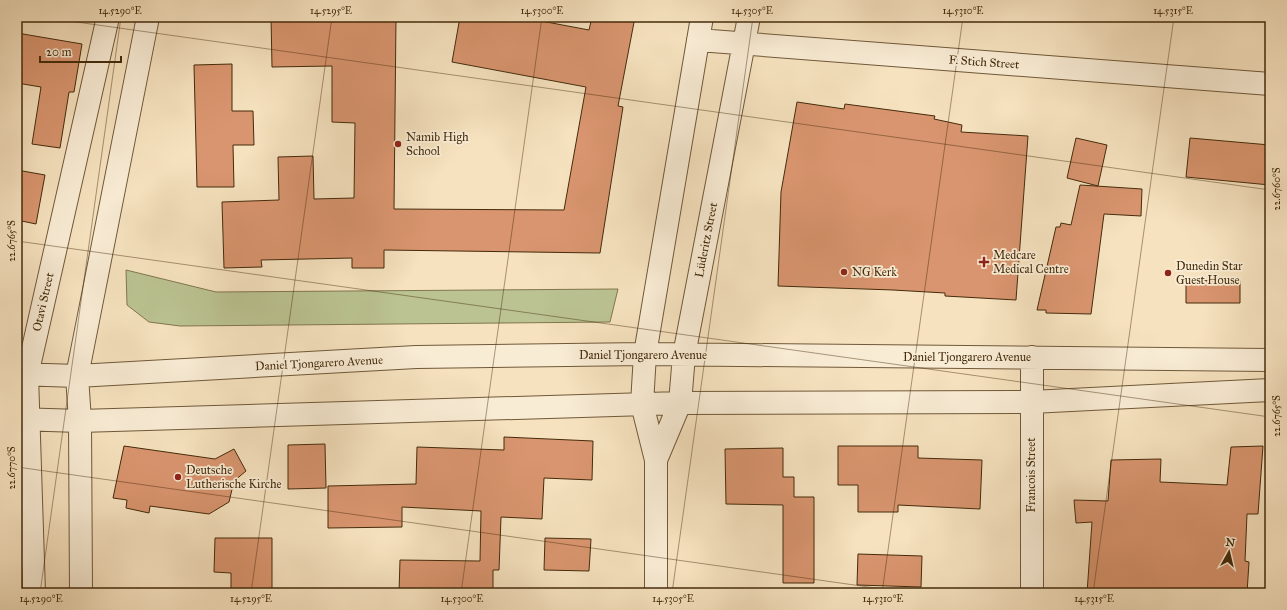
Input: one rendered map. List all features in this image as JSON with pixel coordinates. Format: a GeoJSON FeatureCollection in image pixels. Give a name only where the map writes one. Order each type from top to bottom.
{"type":"FeatureCollection","features":[{"type":"Feature","properties":{"kind":"street"},"geometry":{"type":"LineString","coordinates":[[81,593],[80,421],[78,376],[148,17]]}},
{"type":"Feature","properties":{"kind":"street","name":"Lüderitz Street"},"geometry":{"type":"LineString","coordinates":[[656,593],[656,460],[642,404],[645,354],[702,17]]}},
{"type":"Feature","properties":{"kind":"street","name":"Lüderitz Street"},"geometry":{"type":"LineString","coordinates":[[656,460],[680,403],[684,355],[749,17]]}},
{"type":"Feature","properties":{"kind":"street","name":"Otavi Street"},"geometry":{"type":"LineString","coordinates":[[34,593],[23,419],[22,374],[105,18]]}},
{"type":"Feature","properties":{"kind":"street","name":"F. Stich Street"},"geometry":{"type":"LineString","coordinates":[[698,40],[1270,84]]}},
{"type":"Feature","properties":{"kind":"street","name":"Daniel Tjongarero Avenue"},"geometry":{"type":"LineString","coordinates":[[22,374],[78,376],[416,357],[645,354],[1270,360]]}},
{"type":"Feature","properties":{"kind":"street","name":"Francois Street"},"geometry":{"type":"LineString","coordinates":[[1032,357],[1032,593]]}},
{"type":"Feature","properties":{"kind":"street"},"geometry":{"type":"LineString","coordinates":[[23,419],[80,421],[680,403],[1031,402],[1270,390]]}},
{"type":"Feature","properties":{"kind":"green space"},"geometry":{"type":"Polygon","coordinates":[[[126,270],[216,292],[618,289],[610,322],[180,326],[149,322],[127,305],[126,270]]]}},
{"type":"Feature","properties":{"kind":"building"},"geometry":{"type":"Polygon","coordinates":[[[271,17],[396,17],[394,209],[564,210],[586,87],[452,62],[460,17],[520,17],[589,30],[592,17],[635,17],[618,106],[623,107],[600,253],[384,250],[384,268],[352,268],[352,258],[261,260],[262,267],[224,268],[222,202],[279,200],[278,157],[313,156],[314,199],[354,198],[355,123],[332,122],[332,66],[272,67],[271,17]]]}},
{"type":"Feature","properties":{"kind":"building"},"geometry":{"type":"Polygon","coordinates":[[[17,33],[82,44],[74,92],[69,92],[60,148],[32,144],[41,87],[17,83],[17,33]]]}},
{"type":"Feature","properties":{"kind":"building"},"geometry":{"type":"Polygon","coordinates":[[[232,64],[232,111],[253,111],[254,145],[233,145],[234,187],[197,187],[194,65],[232,64]]]}},
{"type":"Feature","properties":{"kind":"building"},"geometry":{"type":"Polygon","coordinates":[[[797,102],[844,109],[845,104],[935,116],[934,119],[962,125],[961,132],[1028,136],[1016,300],[945,296],[945,293],[778,286],[781,192],[797,102]]]}},
{"type":"Feature","properties":{"kind":"building"},"geometry":{"type":"Polygon","coordinates":[[[1076,138],[1107,145],[1098,186],[1067,178],[1076,138]]]}},
{"type":"Feature","properties":{"kind":"building"},"geometry":{"type":"Polygon","coordinates":[[[1190,138],[1270,145],[1270,185],[1186,177],[1190,138]]]}},
{"type":"Feature","properties":{"kind":"building"},"geometry":{"type":"Polygon","coordinates":[[[17,170],[45,175],[36,224],[17,220],[17,170]]]}},
{"type":"Feature","properties":{"kind":"building"},"geometry":{"type":"Polygon","coordinates":[[[1080,185],[1142,189],[1141,216],[1104,214],[1091,314],[1046,313],[1046,310],[1037,310],[1056,227],[1060,227],[1061,223],[1071,225],[1080,185]]]}},
{"type":"Feature","properties":{"kind":"building"},"geometry":{"type":"Polygon","coordinates":[[[1240,280],[1240,303],[1186,303],[1186,281],[1240,280]]]}},
{"type":"Feature","properties":{"kind":"building"},"geometry":{"type":"Polygon","coordinates":[[[504,437],[593,441],[592,480],[544,478],[542,519],[501,517],[499,570],[493,570],[493,593],[399,593],[400,560],[480,561],[481,511],[402,507],[402,527],[328,528],[328,486],[416,484],[417,447],[504,450],[504,437]]]}},
{"type":"Feature","properties":{"kind":"building"},"geometry":{"type":"Polygon","coordinates":[[[325,444],[326,488],[288,489],[288,445],[325,444]]]}},
{"type":"Feature","properties":{"kind":"building","name":"Deutsche Lutherische Kirche"},"geometry":{"type":"Polygon","coordinates":[[[124,446],[215,459],[234,449],[246,471],[234,481],[229,502],[209,514],[150,506],[149,513],[126,508],[127,500],[113,498],[124,446]]]}},
{"type":"Feature","properties":{"kind":"building"},"geometry":{"type":"Polygon","coordinates":[[[838,446],[918,446],[918,458],[982,460],[980,509],[898,505],[898,512],[858,512],[858,485],[838,485],[838,446]]]}},
{"type":"Feature","properties":{"kind":"building"},"geometry":{"type":"Polygon","coordinates":[[[1263,446],[1258,514],[1247,514],[1245,561],[1249,562],[1247,593],[1087,593],[1092,522],[1076,523],[1074,500],[1108,501],[1111,460],[1161,459],[1160,482],[1227,485],[1231,447],[1263,446]]]}},
{"type":"Feature","properties":{"kind":"building"},"geometry":{"type":"Polygon","coordinates":[[[783,448],[783,477],[794,477],[794,497],[814,497],[814,583],[783,583],[783,505],[726,504],[725,449],[783,448]]]}},
{"type":"Feature","properties":{"kind":"building"},"geometry":{"type":"Polygon","coordinates":[[[215,538],[272,538],[272,593],[231,593],[231,573],[214,572],[215,538]]]}},
{"type":"Feature","properties":{"kind":"building"},"geometry":{"type":"Polygon","coordinates":[[[545,538],[591,539],[589,571],[544,570],[545,538]]]}},
{"type":"Feature","properties":{"kind":"building"},"geometry":{"type":"Polygon","coordinates":[[[858,554],[922,556],[921,587],[857,585],[858,554]]]}},
{"type":"Feature","properties":{"kind":"place","name":"Namib High School"},"geometry":{"type":"Point","coordinates":[398,144]}},
{"type":"Feature","properties":{"kind":"place","name":"Medcare Medical Centre"},"geometry":{"type":"Point","coordinates":[984,262]}},
{"type":"Feature","properties":{"kind":"place","name":"NG Kerk"},"geometry":{"type":"Point","coordinates":[844,272]}},
{"type":"Feature","properties":{"kind":"place","name":"Dunedin Star Guest House"},"geometry":{"type":"Point","coordinates":[1168,273]}},
{"type":"Feature","properties":{"kind":"place","name":"Deutsche Lutherische Kirche"},"geometry":{"type":"Point","coordinates":[178,477]}}]}
